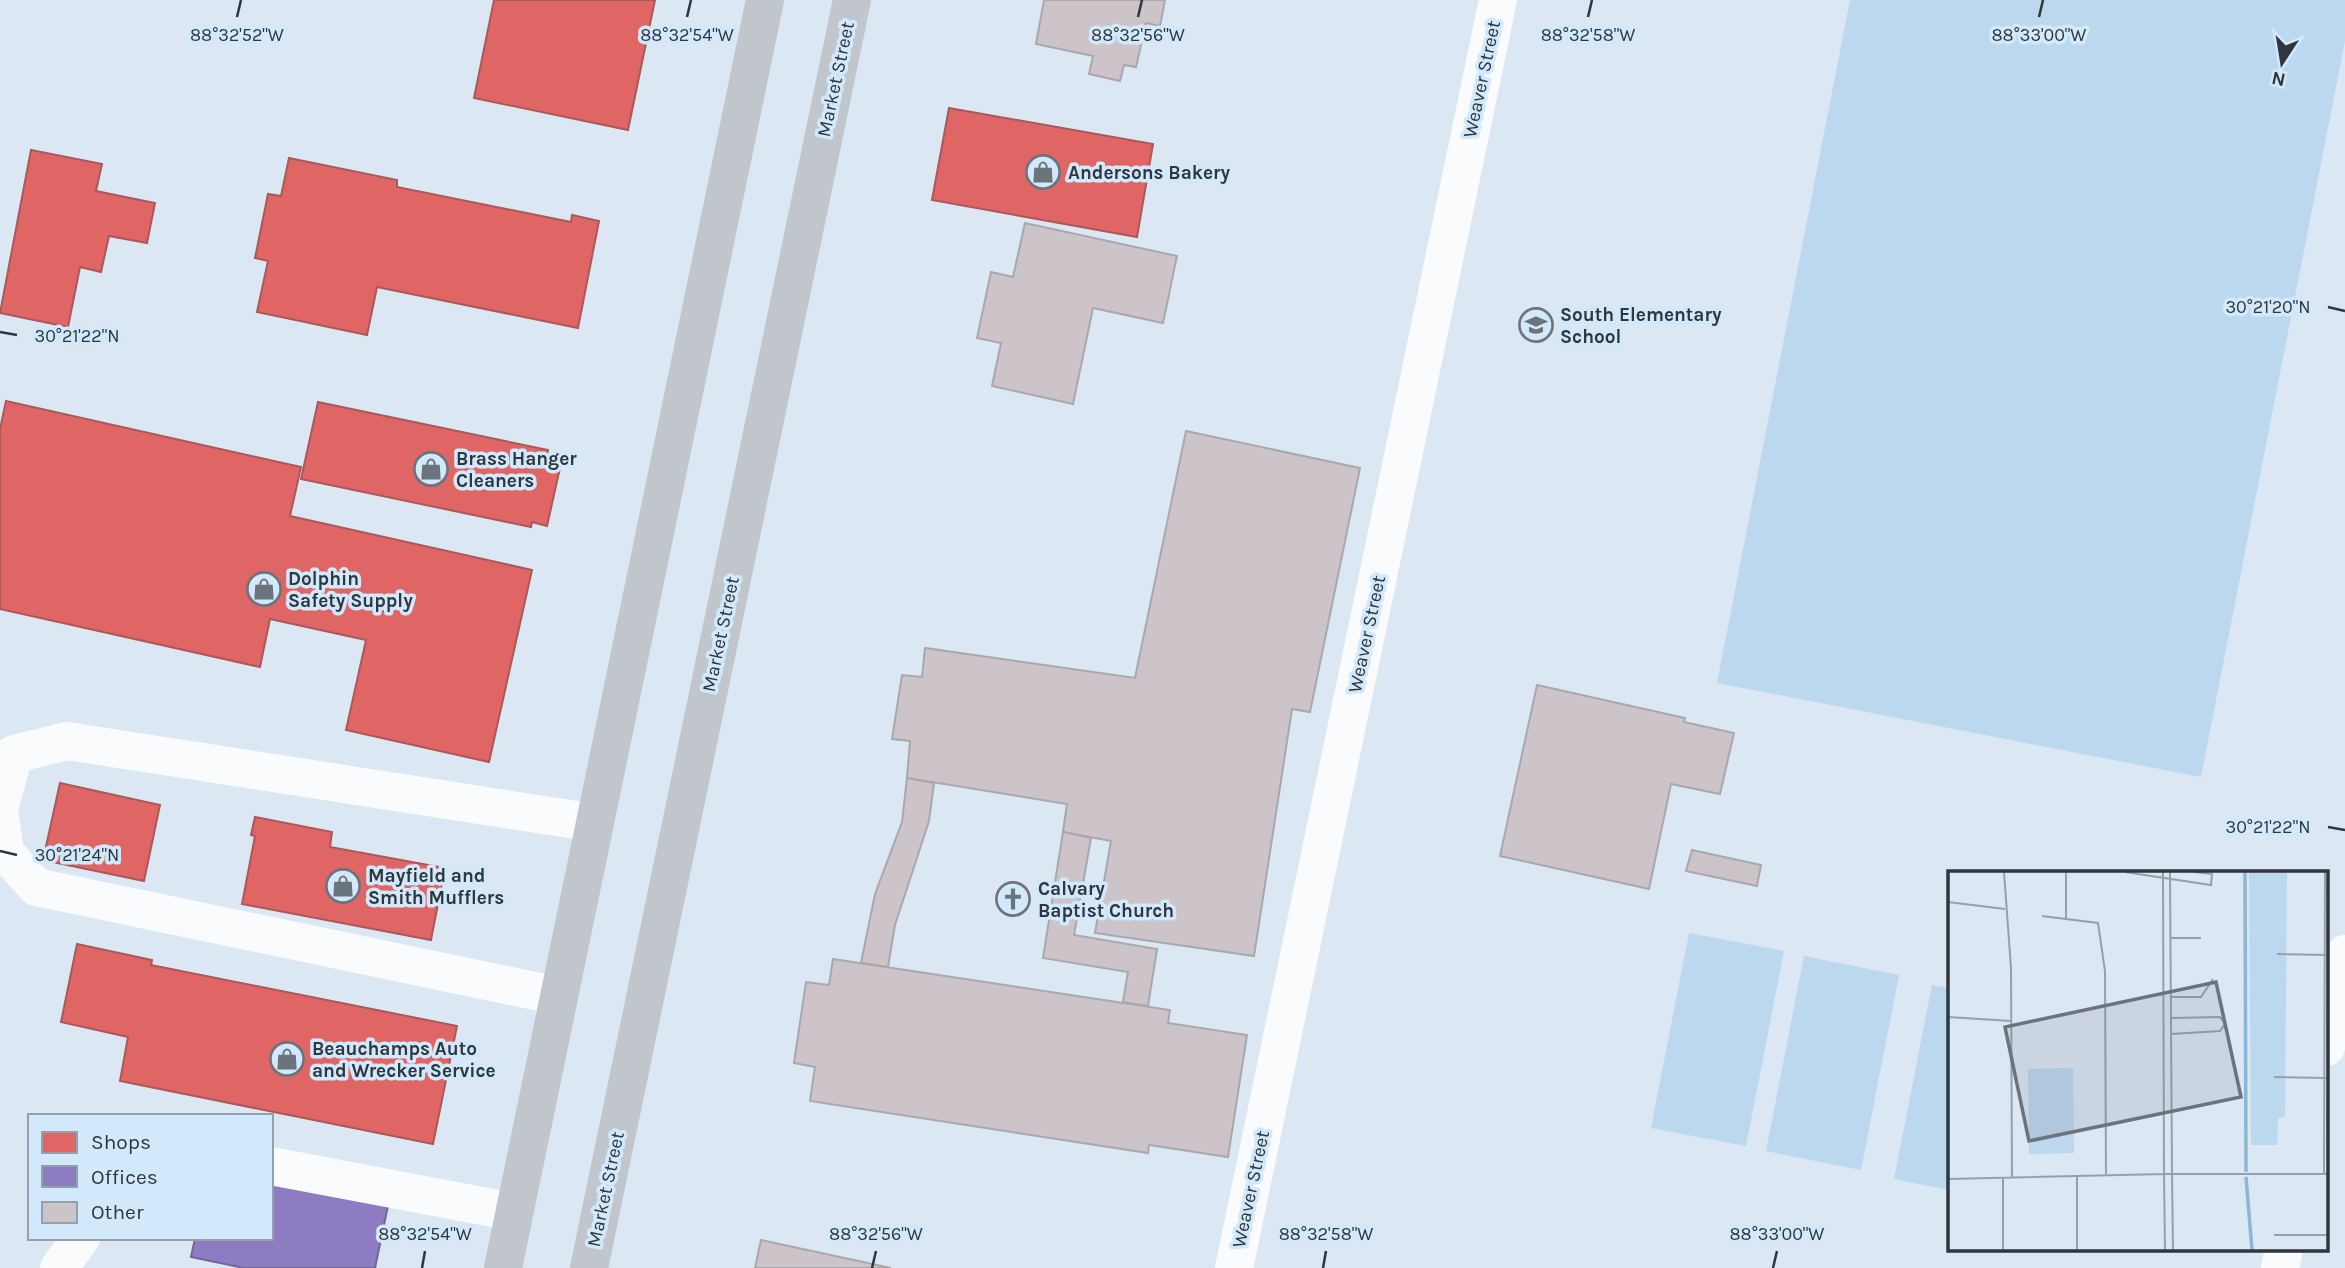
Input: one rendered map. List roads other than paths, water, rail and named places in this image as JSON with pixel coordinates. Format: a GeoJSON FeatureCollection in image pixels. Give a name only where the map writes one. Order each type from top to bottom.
{"type":"FeatureCollection","features":[{"type":"Feature","properties":{"kind":"main road"},"geometry":{"type":"LineString","coordinates":[[503,1268],[765,0]]}},
{"type":"Feature","properties":{"kind":"main road","name":"Market Street"},"geometry":{"type":"LineString","coordinates":[[589,1268],[852,0]]}},
{"type":"Feature","properties":{"kind":"street","name":"Weaver Street"},"geometry":{"type":"LineString","coordinates":[[1234,1268],[1498,0]]}},
{"type":"Feature","properties":{"kind":"street"},"geometry":{"type":"LineString","coordinates":[[0,806],[14,754],[67,741],[595,823]]}},
{"type":"Feature","properties":{"kind":"street"},"geometry":{"type":"LineString","coordinates":[[0,817],[5,852],[36,887],[558,996]]}},
{"type":"Feature","properties":{"kind":"street"},"geometry":{"type":"LineString","coordinates":[[2328,1037],[2345,954]]}},
{"type":"Feature","properties":{"kind":"street"},"geometry":{"type":"LineString","coordinates":[[273,1166],[514,1212]]}},
{"type":"Feature","properties":{"kind":"street"},"geometry":{"type":"LineString","coordinates":[[59,1268],[80,1240]]}},
{"type":"Feature","properties":{"kind":"street"},"geometry":{"type":"LineString","coordinates":[[2280,1268],[2284,1250]]}},
{"type":"Feature","properties":{"kind":"place","name":"Andersons Bakery"},"geometry":{"type":"Point","coordinates":[1043,172]}},
{"type":"Feature","properties":{"kind":"place","name":"South Elementary School"},"geometry":{"type":"Point","coordinates":[1536,325]}},
{"type":"Feature","properties":{"kind":"place","name":"Brass Hanger Cleaners"},"geometry":{"type":"Point","coordinates":[431,469]}},
{"type":"Feature","properties":{"kind":"place","name":"Dolphin Safety Supply"},"geometry":{"type":"Point","coordinates":[264,589]}},
{"type":"Feature","properties":{"kind":"place","name":"Mayfield and Smith Mufflers"},"geometry":{"type":"Point","coordinates":[343,886]}},
{"type":"Feature","properties":{"kind":"place","name":"Calvary Baptist Church"},"geometry":{"type":"Point","coordinates":[1013,899]}},
{"type":"Feature","properties":{"kind":"place","name":"Beauchamps Auto and Wrecker Service"},"geometry":{"type":"Point","coordinates":[287,1059]}}]}
